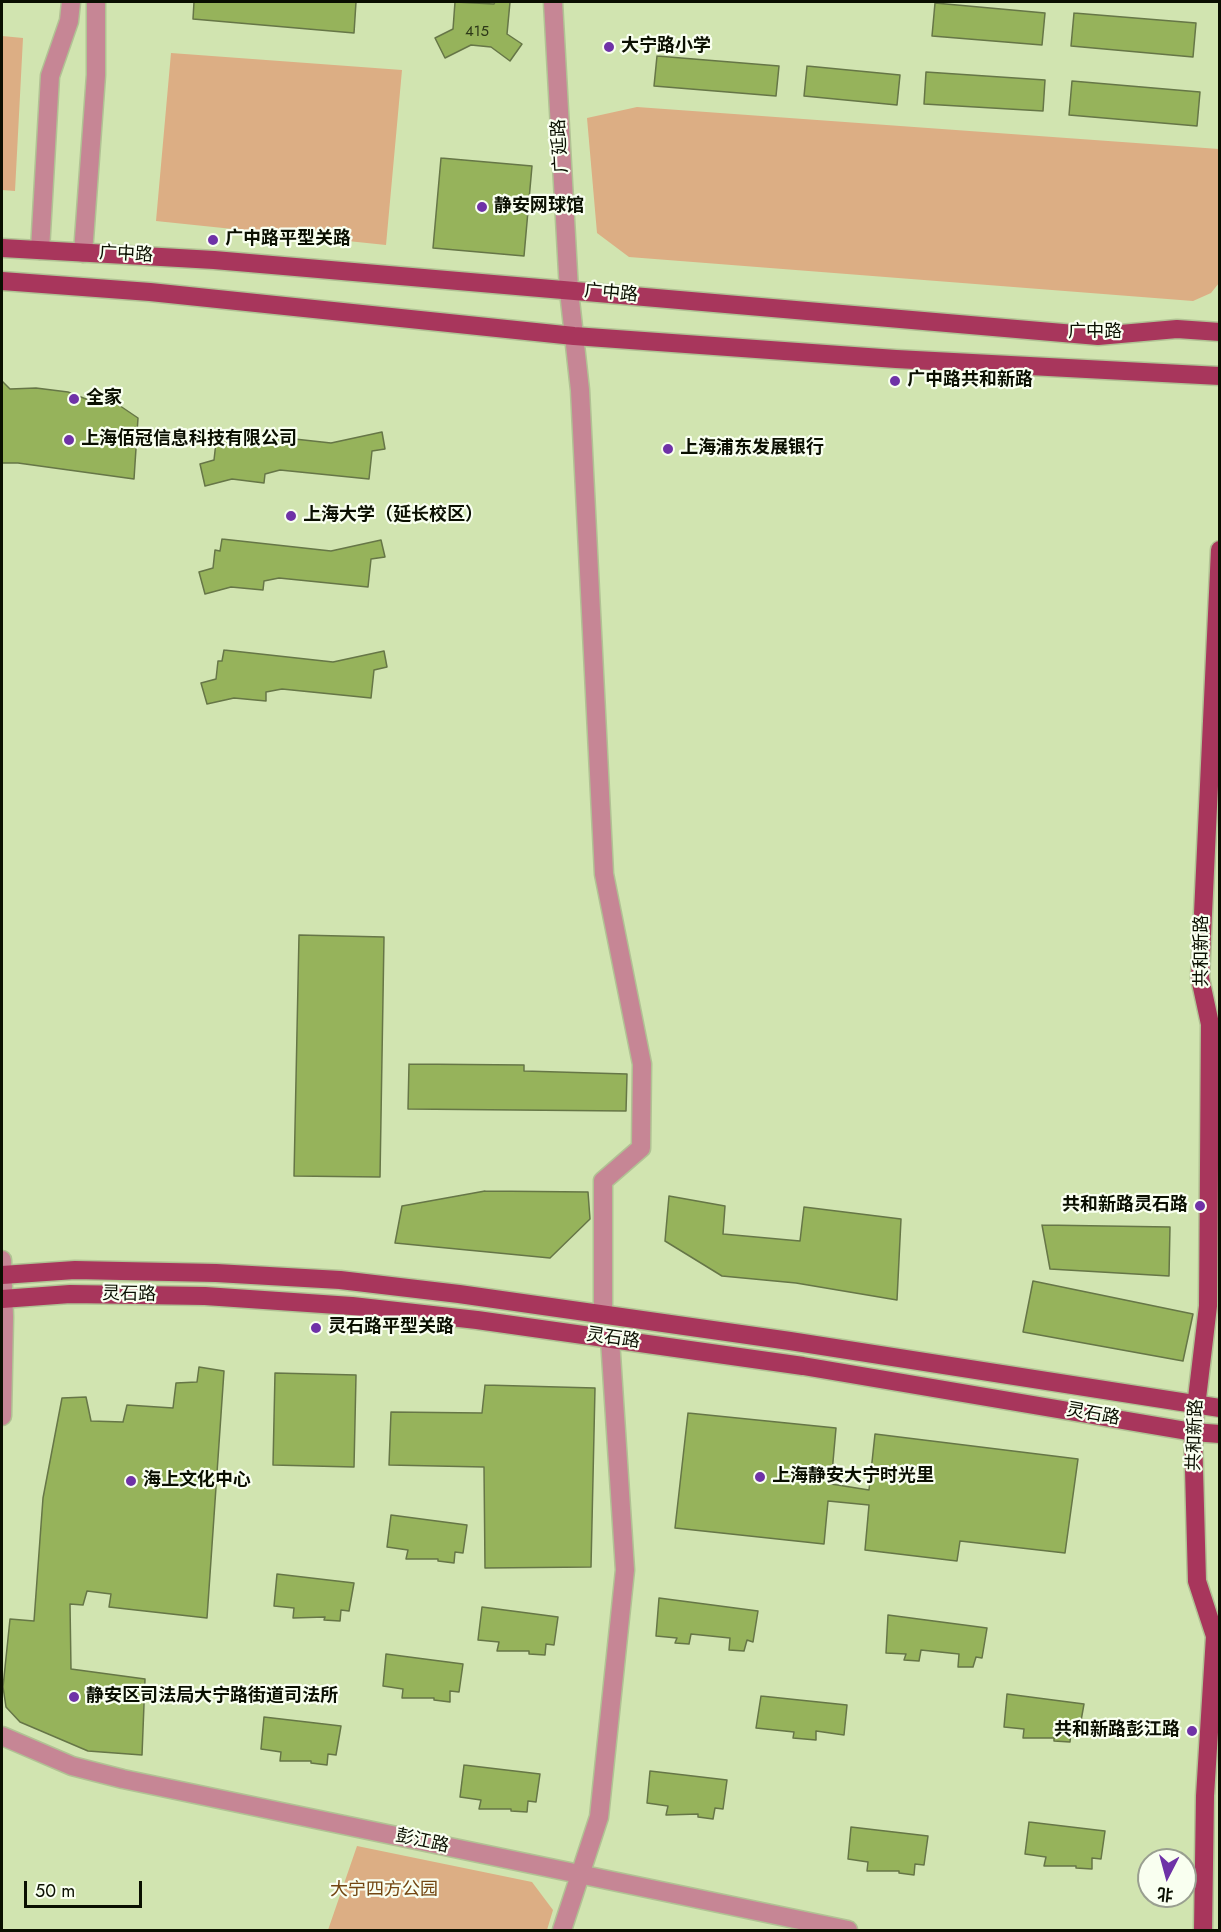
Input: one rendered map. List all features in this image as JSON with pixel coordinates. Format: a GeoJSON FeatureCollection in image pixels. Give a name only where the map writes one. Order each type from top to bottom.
{"type":"FeatureCollection","features":[{"type":"Feature","properties":{"kind":"main road","name":"广中路"},"geometry":{"type":"LineString","coordinates":[[2,248],[214,260],[1098,336],[1177,329],[1220,332]]}},
{"type":"Feature","properties":{"kind":"main road","name":"广中路"},"geometry":{"type":"LineString","coordinates":[[2,281],[150,292],[574,336],[908,359],[1220,376]]}},
{"type":"Feature","properties":{"kind":"main road","name":"共和新路"},"geometry":{"type":"LineString","coordinates":[[1215,1635],[1197,1581],[1193,1432],[1208,1306],[1207,1221],[1215,1031],[1200,978],[1220,550]]}},
{"type":"Feature","properties":{"kind":"main road"},"geometry":{"type":"LineString","coordinates":[[1207,1221],[1220,1202]]}},
{"type":"Feature","properties":{"kind":"main road","name":"灵石路"},"geometry":{"type":"LineString","coordinates":[[2,1275],[75,1270],[204,1272],[340,1280],[603,1314],[1220,1408]]}},
{"type":"Feature","properties":{"kind":"main road","name":"灵石路"},"geometry":{"type":"LineString","coordinates":[[2,1299],[70,1294],[205,1296],[352,1306],[802,1366],[1193,1432],[1220,1434]]}},
{"type":"Feature","properties":{"kind":"main road","name":"共和新路"},"geometry":{"type":"LineString","coordinates":[[1203,1930],[1205,1796],[1215,1635],[1220,1617]]}},
{"type":"Feature","properties":{"kind":"street"},"geometry":{"type":"LineString","coordinates":[[40,250],[50,76],[69,21],[71,2]]}},
{"type":"Feature","properties":{"kind":"street"},"geometry":{"type":"LineString","coordinates":[[83,253],[96,75],[96,2]]}},
{"type":"Feature","properties":{"kind":"street","name":"广延路"},"geometry":{"type":"LineString","coordinates":[[553,2],[569,291],[580,390],[603,873],[642,1064],[641,1148],[603,1181],[603,1314]]}},
{"type":"Feature","properties":{"kind":"street"},"geometry":{"type":"LineString","coordinates":[[2,1260],[2,1416]]}},
{"type":"Feature","properties":{"kind":"street"},"geometry":{"type":"LineString","coordinates":[[562,1930],[599,1817],[625,1570],[609,1339]]}},
{"type":"Feature","properties":{"kind":"street","name":"彭江路"},"geometry":{"type":"LineString","coordinates":[[2,1737],[72,1766],[123,1779],[848,1930]]}},
{"type":"Feature","properties":{"kind":"green space"},"geometry":{"type":"Polygon","coordinates":[[[2,36],[23,38],[15,191],[2,190],[2,36]]]}},
{"type":"Feature","properties":{"kind":"green space"},"geometry":{"type":"Polygon","coordinates":[[[171,53],[402,70],[386,245],[156,221],[171,53]]]}},
{"type":"Feature","properties":{"kind":"green space"},"geometry":{"type":"Polygon","coordinates":[[[637,107],[1219,149],[1219,283],[1211,293],[1193,301],[629,257],[597,233],[587,118],[637,107]]]}},
{"type":"Feature","properties":{"kind":"green space","name":"大宁四方公园"},"geometry":{"type":"Polygon","coordinates":[[[357,1846],[532,1882],[553,1910],[547,1930],[328,1930],[357,1846]]]}},
{"type":"Feature","properties":{"kind":"building"},"geometry":{"type":"Polygon","coordinates":[[[194,2],[356,2],[354,33],[193,19],[194,2]]]}},
{"type":"Feature","properties":{"kind":"building"},"geometry":{"type":"Polygon","coordinates":[[[455,2],[494,4],[495,2],[510,2],[507,34],[522,44],[510,61],[491,47],[471,45],[445,58],[435,38],[453,29],[455,2]]]}},
{"type":"Feature","properties":{"kind":"building"},"geometry":{"type":"Polygon","coordinates":[[[935,3],[1045,13],[1042,45],[932,36],[935,3]]]}},
{"type":"Feature","properties":{"kind":"building"},"geometry":{"type":"Polygon","coordinates":[[[1074,13],[1196,23],[1193,57],[1071,46],[1074,13]]]}},
{"type":"Feature","properties":{"kind":"building"},"geometry":{"type":"Polygon","coordinates":[[[657,56],[779,66],[776,96],[654,86],[657,56]]]}},
{"type":"Feature","properties":{"kind":"building"},"geometry":{"type":"Polygon","coordinates":[[[807,66],[900,75],[897,105],[804,96],[807,66]]]}},
{"type":"Feature","properties":{"kind":"building"},"geometry":{"type":"Polygon","coordinates":[[[926,72],[1045,80],[1043,111],[924,104],[926,72]]]}},
{"type":"Feature","properties":{"kind":"building"},"geometry":{"type":"Polygon","coordinates":[[[1072,81],[1200,92],[1197,126],[1069,115],[1072,81]]]}},
{"type":"Feature","properties":{"kind":"building","name":"静安网球馆"},"geometry":{"type":"Polygon","coordinates":[[[441,158],[532,166],[524,256],[433,248],[441,158]]]}},
{"type":"Feature","properties":{"kind":"building","name":"上海佰冠信息科技有限公司"},"geometry":{"type":"Polygon","coordinates":[[[2,381],[10,389],[36,388],[68,392],[99,404],[104,395],[138,418],[134,479],[18,463],[2,463],[2,381]]]}},
{"type":"Feature","properties":{"kind":"building"},"geometry":{"type":"Polygon","coordinates":[[[222,431],[331,443],[382,432],[385,449],[372,451],[369,479],[280,470],[265,474],[264,483],[232,479],[205,486],[200,464],[214,460],[216,442],[221,443],[222,431]]]}},
{"type":"Feature","properties":{"kind":"building"},"geometry":{"type":"Polygon","coordinates":[[[222,539],[331,551],[381,540],[385,557],[371,559],[368,587],[279,578],[264,581],[263,590],[231,587],[205,594],[199,572],[213,568],[215,550],[220,551],[222,539]]]}},
{"type":"Feature","properties":{"kind":"building"},"geometry":{"type":"Polygon","coordinates":[[[224,650],[333,662],[384,651],[387,667],[374,670],[371,698],[282,689],[266,692],[266,701],[234,698],[207,704],[201,683],[216,679],[218,661],[222,661],[224,650]]]}},
{"type":"Feature","properties":{"kind":"building"},"geometry":{"type":"Polygon","coordinates":[[[299,935],[384,937],[380,1177],[294,1176],[299,935]]]}},
{"type":"Feature","properties":{"kind":"building"},"geometry":{"type":"Polygon","coordinates":[[[409,1064],[524,1065],[524,1071],[627,1074],[626,1111],[408,1109],[409,1064]]]}},
{"type":"Feature","properties":{"kind":"building"},"geometry":{"type":"Polygon","coordinates":[[[485,1191],[588,1192],[590,1219],[550,1258],[395,1243],[402,1206],[485,1191]]]}},
{"type":"Feature","properties":{"kind":"building"},"geometry":{"type":"Polygon","coordinates":[[[669,1196],[725,1206],[723,1234],[800,1241],[804,1207],[901,1219],[897,1300],[796,1283],[722,1276],[665,1241],[669,1196]]]}},
{"type":"Feature","properties":{"kind":"building"},"geometry":{"type":"Polygon","coordinates":[[[1042,1225],[1170,1227],[1169,1276],[1050,1269],[1042,1225]]]}},
{"type":"Feature","properties":{"kind":"building"},"geometry":{"type":"Polygon","coordinates":[[[1033,1281],[1193,1314],[1183,1361],[1023,1332],[1033,1281]]]}},
{"type":"Feature","properties":{"kind":"building","name":"海上文化中心"},"geometry":{"type":"Polygon","coordinates":[[[199,1367],[224,1371],[207,1618],[109,1607],[111,1594],[87,1591],[83,1605],[70,1604],[71,1669],[145,1679],[142,1755],[88,1751],[20,1722],[6,1707],[3,1687],[10,1619],[34,1621],[43,1498],[62,1398],[86,1397],[91,1421],[123,1422],[127,1405],[173,1408],[176,1383],[197,1382],[199,1367]]]}},
{"type":"Feature","properties":{"kind":"building"},"geometry":{"type":"Polygon","coordinates":[[[275,1373],[356,1375],[354,1467],[273,1465],[275,1373]]]}},
{"type":"Feature","properties":{"kind":"building"},"geometry":{"type":"Polygon","coordinates":[[[485,1385],[595,1388],[591,1567],[485,1568],[484,1467],[389,1465],[391,1412],[482,1413],[485,1385]]]}},
{"type":"Feature","properties":{"kind":"building"},"geometry":{"type":"Polygon","coordinates":[[[688,1413],[836,1428],[831,1484],[869,1490],[875,1434],[1078,1459],[1065,1553],[960,1541],[957,1561],[865,1550],[869,1505],[828,1501],[824,1544],[675,1528],[688,1413]]]}},
{"type":"Feature","properties":{"kind":"building"},"geometry":{"type":"Polygon","coordinates":[[[391,1515],[467,1525],[463,1553],[455,1552],[454,1563],[438,1561],[438,1559],[406,1559],[408,1550],[387,1547],[391,1515]]]}},
{"type":"Feature","properties":{"kind":"building"},"geometry":{"type":"Polygon","coordinates":[[[277,1574],[354,1583],[349,1611],[341,1610],[340,1621],[324,1620],[325,1617],[293,1618],[294,1608],[274,1606],[277,1574]]]}},
{"type":"Feature","properties":{"kind":"building"},"geometry":{"type":"Polygon","coordinates":[[[659,1598],[758,1611],[753,1642],[747,1640],[744,1651],[729,1650],[730,1638],[691,1634],[689,1644],[675,1643],[677,1638],[656,1636],[659,1598]]]}},
{"type":"Feature","properties":{"kind":"building"},"geometry":{"type":"Polygon","coordinates":[[[482,1607],[558,1617],[554,1645],[546,1644],[545,1655],[529,1654],[529,1651],[497,1651],[499,1642],[478,1640],[482,1607]]]}},
{"type":"Feature","properties":{"kind":"building"},"geometry":{"type":"Polygon","coordinates":[[[888,1615],[987,1628],[982,1658],[976,1657],[973,1667],[958,1667],[959,1654],[921,1650],[919,1661],[904,1660],[906,1654],[886,1653],[888,1615]]]}},
{"type":"Feature","properties":{"kind":"building"},"geometry":{"type":"Polygon","coordinates":[[[386,1654],[463,1664],[459,1692],[450,1691],[450,1702],[434,1700],[434,1698],[402,1698],[403,1689],[383,1686],[386,1654]]]}},
{"type":"Feature","properties":{"kind":"building"},"geometry":{"type":"Polygon","coordinates":[[[1007,1694],[1084,1704],[1079,1732],[1071,1731],[1070,1742],[1054,1741],[1054,1738],[1023,1738],[1024,1729],[1004,1727],[1007,1694]]]}},
{"type":"Feature","properties":{"kind":"building"},"geometry":{"type":"Polygon","coordinates":[[[761,1696],[847,1705],[844,1735],[816,1731],[816,1740],[793,1738],[794,1732],[756,1728],[761,1696]]]}},
{"type":"Feature","properties":{"kind":"building"},"geometry":{"type":"Polygon","coordinates":[[[264,1717],[341,1726],[336,1755],[328,1754],[327,1765],[311,1763],[311,1761],[280,1761],[281,1752],[261,1749],[264,1717]]]}},
{"type":"Feature","properties":{"kind":"building"},"geometry":{"type":"Polygon","coordinates":[[[464,1765],[540,1774],[536,1802],[528,1801],[527,1812],[511,1811],[511,1809],[479,1809],[481,1800],[460,1797],[464,1765]]]}},
{"type":"Feature","properties":{"kind":"building"},"geometry":{"type":"Polygon","coordinates":[[[650,1771],[727,1780],[723,1809],[715,1808],[713,1819],[698,1817],[698,1814],[666,1815],[668,1806],[647,1803],[650,1771]]]}},
{"type":"Feature","properties":{"kind":"building"},"geometry":{"type":"Polygon","coordinates":[[[1029,1822],[1105,1831],[1101,1859],[1092,1858],[1092,1869],[1076,1868],[1076,1866],[1044,1866],[1046,1857],[1025,1854],[1029,1822]]]}},
{"type":"Feature","properties":{"kind":"building"},"geometry":{"type":"Polygon","coordinates":[[[851,1827],[928,1836],[924,1865],[915,1864],[914,1875],[899,1873],[899,1871],[867,1871],[868,1862],[848,1859],[851,1827]]]}},
{"type":"Feature","properties":{"kind":"place","name":"大宁路小学"},"geometry":{"type":"Point","coordinates":[609,47]}},
{"type":"Feature","properties":{"kind":"place","name":"静安网球馆"},"geometry":{"type":"Point","coordinates":[482,207]}},
{"type":"Feature","properties":{"kind":"place","name":"广中路平型关路"},"geometry":{"type":"Point","coordinates":[213,240]}},
{"type":"Feature","properties":{"kind":"place","name":"广中路共和新路"},"geometry":{"type":"Point","coordinates":[895,381]}},
{"type":"Feature","properties":{"kind":"place","name":"全家"},"geometry":{"type":"Point","coordinates":[74,399]}},
{"type":"Feature","properties":{"kind":"place","name":"上海佰冠信息科技有限公司"},"geometry":{"type":"Point","coordinates":[69,440]}},
{"type":"Feature","properties":{"kind":"place","name":"上海浦东发展银行"},"geometry":{"type":"Point","coordinates":[668,449]}},
{"type":"Feature","properties":{"kind":"place","name":"上海大学（延长校区）"},"geometry":{"type":"Point","coordinates":[291,516]}},
{"type":"Feature","properties":{"kind":"place","name":"共和新路灵石路"},"geometry":{"type":"Point","coordinates":[1200,1206]}},
{"type":"Feature","properties":{"kind":"place","name":"灵石路平型关路"},"geometry":{"type":"Point","coordinates":[316,1328]}},
{"type":"Feature","properties":{"kind":"place","name":"上海静安大宁时光里"},"geometry":{"type":"Point","coordinates":[760,1477]}},
{"type":"Feature","properties":{"kind":"place","name":"海上文化中心"},"geometry":{"type":"Point","coordinates":[131,1481]}},
{"type":"Feature","properties":{"kind":"place","name":"静安区司法局大宁路街道司法所"},"geometry":{"type":"Point","coordinates":[74,1697]}},
{"type":"Feature","properties":{"kind":"place","name":"共和新路彭江路"},"geometry":{"type":"Point","coordinates":[1192,1731]}}]}
